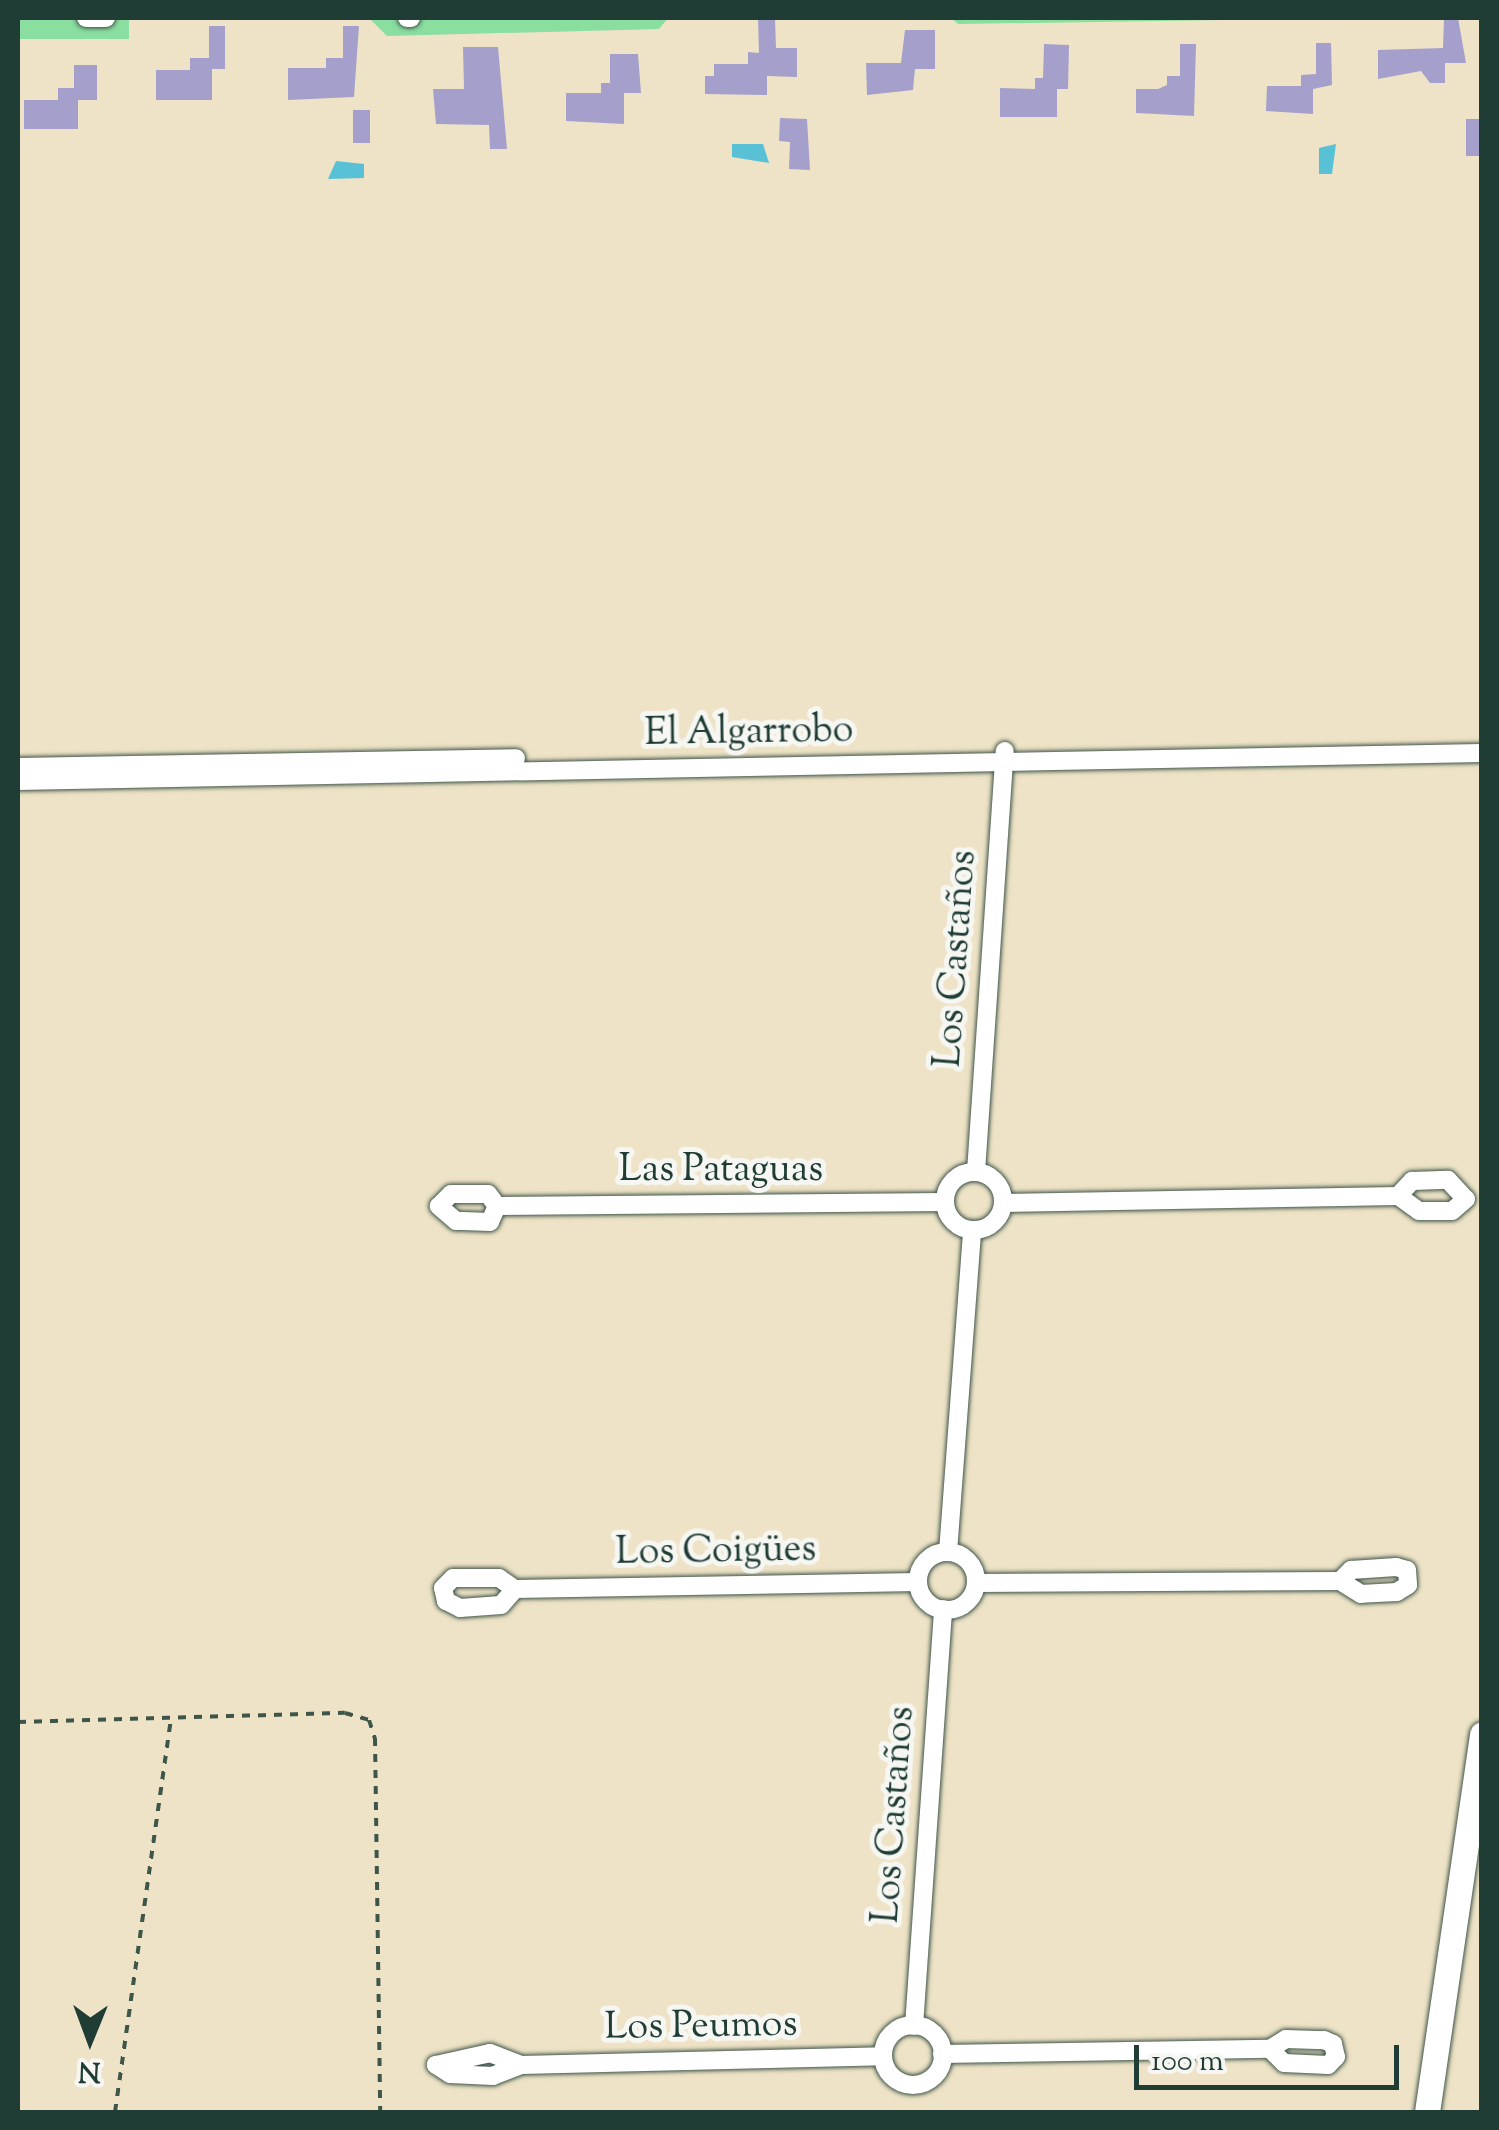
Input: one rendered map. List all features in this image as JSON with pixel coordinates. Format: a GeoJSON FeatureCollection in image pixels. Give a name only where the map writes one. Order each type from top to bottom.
{"type":"FeatureCollection","features":[{"type":"Feature","properties":{"kind":"street"},"geometry":{"type":"LineString","coordinates":[[86,18],[106,18]]}},
{"type":"Feature","properties":{"kind":"street","name":"El Algarrobo"},"geometry":{"type":"LineString","coordinates":[[18,781],[1482,741]]}},
{"type":"Feature","properties":{"kind":"street","name":"El Algarrobo"},"geometry":{"type":"LineString","coordinates":[[18,767],[1482,753]]}},
{"type":"Feature","properties":{"kind":"street","name":"Los Castaños"},"geometry":{"type":"LineString","coordinates":[[976,1172],[1005,756]]}},
{"type":"Feature","properties":{"kind":"street"},"geometry":{"type":"LineString","coordinates":[[976,1172],[992,1179],[1002,1203],[993,1223],[972,1230],[953,1221],[945,1202],[954,1180],[976,1172]]}},
{"type":"Feature","properties":{"kind":"street"},"geometry":{"type":"LineString","coordinates":[[1002,1203],[1398,1196]]}},
{"type":"Feature","properties":{"kind":"street","name":"Las Pataguas"},"geometry":{"type":"LineString","coordinates":[[497,1206],[945,1202]]}},
{"type":"Feature","properties":{"kind":"street"},"geometry":{"type":"LineString","coordinates":[[948,1552],[972,1230]]}},
{"type":"Feature","properties":{"kind":"street"},"geometry":{"type":"LineString","coordinates":[[948,1552],[968,1562],[976,1582],[965,1603],[944,1609],[929,1603],[918,1582],[926,1560],[948,1552]]}},
{"type":"Feature","properties":{"kind":"street"},"geometry":{"type":"LineString","coordinates":[[976,1582],[1340,1581]]}},
{"type":"Feature","properties":{"kind":"street","name":"Los Coigües"},"geometry":{"type":"LineString","coordinates":[[515,1589],[918,1582]]}},
{"type":"Feature","properties":{"kind":"street","name":"Los Castaños"},"geometry":{"type":"LineString","coordinates":[[914,2026],[944,1609]]}},
{"type":"Feature","properties":{"kind":"street"},"geometry":{"type":"LineString","coordinates":[[1427,2112],[1482,1734]]}},
{"type":"Feature","properties":{"kind":"street"},"geometry":{"type":"LineString","coordinates":[[914,2026],[934,2034],[942,2054],[939,2070],[918,2084],[894,2078],[883,2056],[892,2034],[914,2026]]}},
{"type":"Feature","properties":{"kind":"street"},"geometry":{"type":"LineString","coordinates":[[942,2054],[1270,2049]]}},
{"type":"Feature","properties":{"kind":"street","name":"Los Peumos"},"geometry":{"type":"LineString","coordinates":[[521,2065],[883,2056]]}},
{"type":"Feature","properties":{"kind":"path"},"geometry":{"type":"LineString","coordinates":[[18,1722],[344,1712],[369,1720],[375,1738],[380,2112]]}},
{"type":"Feature","properties":{"kind":"path"},"geometry":{"type":"LineString","coordinates":[[115,2112],[171,1719]]}},
{"type":"Feature","properties":{"kind":"green space"},"geometry":{"type":"Polygon","coordinates":[[[18,18],[129,18],[129,39],[18,39],[18,18]]]}},
{"type":"Feature","properties":{"kind":"green space"},"geometry":{"type":"Polygon","coordinates":[[[369,18],[668,18],[659,29],[387,36],[369,18]]]}},
{"type":"Feature","properties":{"kind":"green space"},"geometry":{"type":"Polygon","coordinates":[[[951,18],[1358,18],[958,24],[951,18]]]}},
{"type":"Feature","properties":{"kind":"water"},"geometry":{"type":"Polygon","coordinates":[[[732,144],[763,144],[769,163],[732,157],[732,144]]]}},
{"type":"Feature","properties":{"kind":"water"},"geometry":{"type":"Polygon","coordinates":[[[1336,144],[1332,174],[1319,174],[1319,148],[1336,144]]]}},
{"type":"Feature","properties":{"kind":"water"},"geometry":{"type":"Polygon","coordinates":[[[336,161],[364,164],[364,178],[328,179],[336,161]]]}},
{"type":"Feature","properties":{"kind":"building"},"geometry":{"type":"Polygon","coordinates":[[[758,18],[775,18],[776,48],[797,48],[797,77],[767,76],[767,95],[705,94],[705,76],[714,76],[714,64],[748,64],[748,52],[759,53],[758,18]]]}},
{"type":"Feature","properties":{"kind":"building"},"geometry":{"type":"Polygon","coordinates":[[[1444,18],[1458,18],[1466,63],[1445,63],[1445,83],[1430,83],[1421,71],[1378,79],[1378,50],[1443,48],[1444,18]]]}},
{"type":"Feature","properties":{"kind":"building"},"geometry":{"type":"Polygon","coordinates":[[[209,26],[225,26],[225,69],[212,69],[212,100],[156,100],[156,70],[190,70],[190,58],[209,58],[209,26]]]}},
{"type":"Feature","properties":{"kind":"building"},"geometry":{"type":"Polygon","coordinates":[[[343,26],[359,26],[354,97],[288,100],[288,68],[326,68],[326,58],[343,58],[343,26]]]}},
{"type":"Feature","properties":{"kind":"building"},"geometry":{"type":"Polygon","coordinates":[[[905,30],[935,30],[935,69],[915,69],[913,90],[867,95],[866,63],[901,63],[905,30]]]}},
{"type":"Feature","properties":{"kind":"building"},"geometry":{"type":"Polygon","coordinates":[[[1316,43],[1331,43],[1332,85],[1313,89],[1313,114],[1266,111],[1267,86],[1301,86],[1301,75],[1316,74],[1316,43]]]}},
{"type":"Feature","properties":{"kind":"building"},"geometry":{"type":"Polygon","coordinates":[[[1044,44],[1069,45],[1068,89],[1057,89],[1057,117],[1000,117],[1000,88],[1035,89],[1035,78],[1043,78],[1044,44]]]}},
{"type":"Feature","properties":{"kind":"building"},"geometry":{"type":"Polygon","coordinates":[[[1180,44],[1196,44],[1194,116],[1136,113],[1136,89],[1158,89],[1167,85],[1167,76],[1180,76],[1180,44]]]}},
{"type":"Feature","properties":{"kind":"building"},"geometry":{"type":"Polygon","coordinates":[[[463,47],[498,47],[507,149],[490,149],[489,125],[436,124],[433,89],[464,89],[463,47]]]}},
{"type":"Feature","properties":{"kind":"building"},"geometry":{"type":"Polygon","coordinates":[[[610,54],[638,54],[641,93],[624,93],[624,124],[566,121],[566,93],[601,93],[601,83],[610,83],[610,54]]]}},
{"type":"Feature","properties":{"kind":"building"},"geometry":{"type":"Polygon","coordinates":[[[74,65],[97,65],[97,100],[78,100],[78,129],[24,129],[24,100],[58,100],[58,88],[74,88],[74,65]]]}},
{"type":"Feature","properties":{"kind":"building"},"geometry":{"type":"Polygon","coordinates":[[[353,110],[370,110],[370,143],[353,143],[353,110]]]}},
{"type":"Feature","properties":{"kind":"building"},"geometry":{"type":"Polygon","coordinates":[[[780,118],[807,119],[810,170],[789,169],[790,142],[779,141],[780,118]]]}},
{"type":"Feature","properties":{"kind":"building"},"geometry":{"type":"Polygon","coordinates":[[[1466,119],[1482,119],[1482,156],[1466,156],[1466,119]]]}}]}
